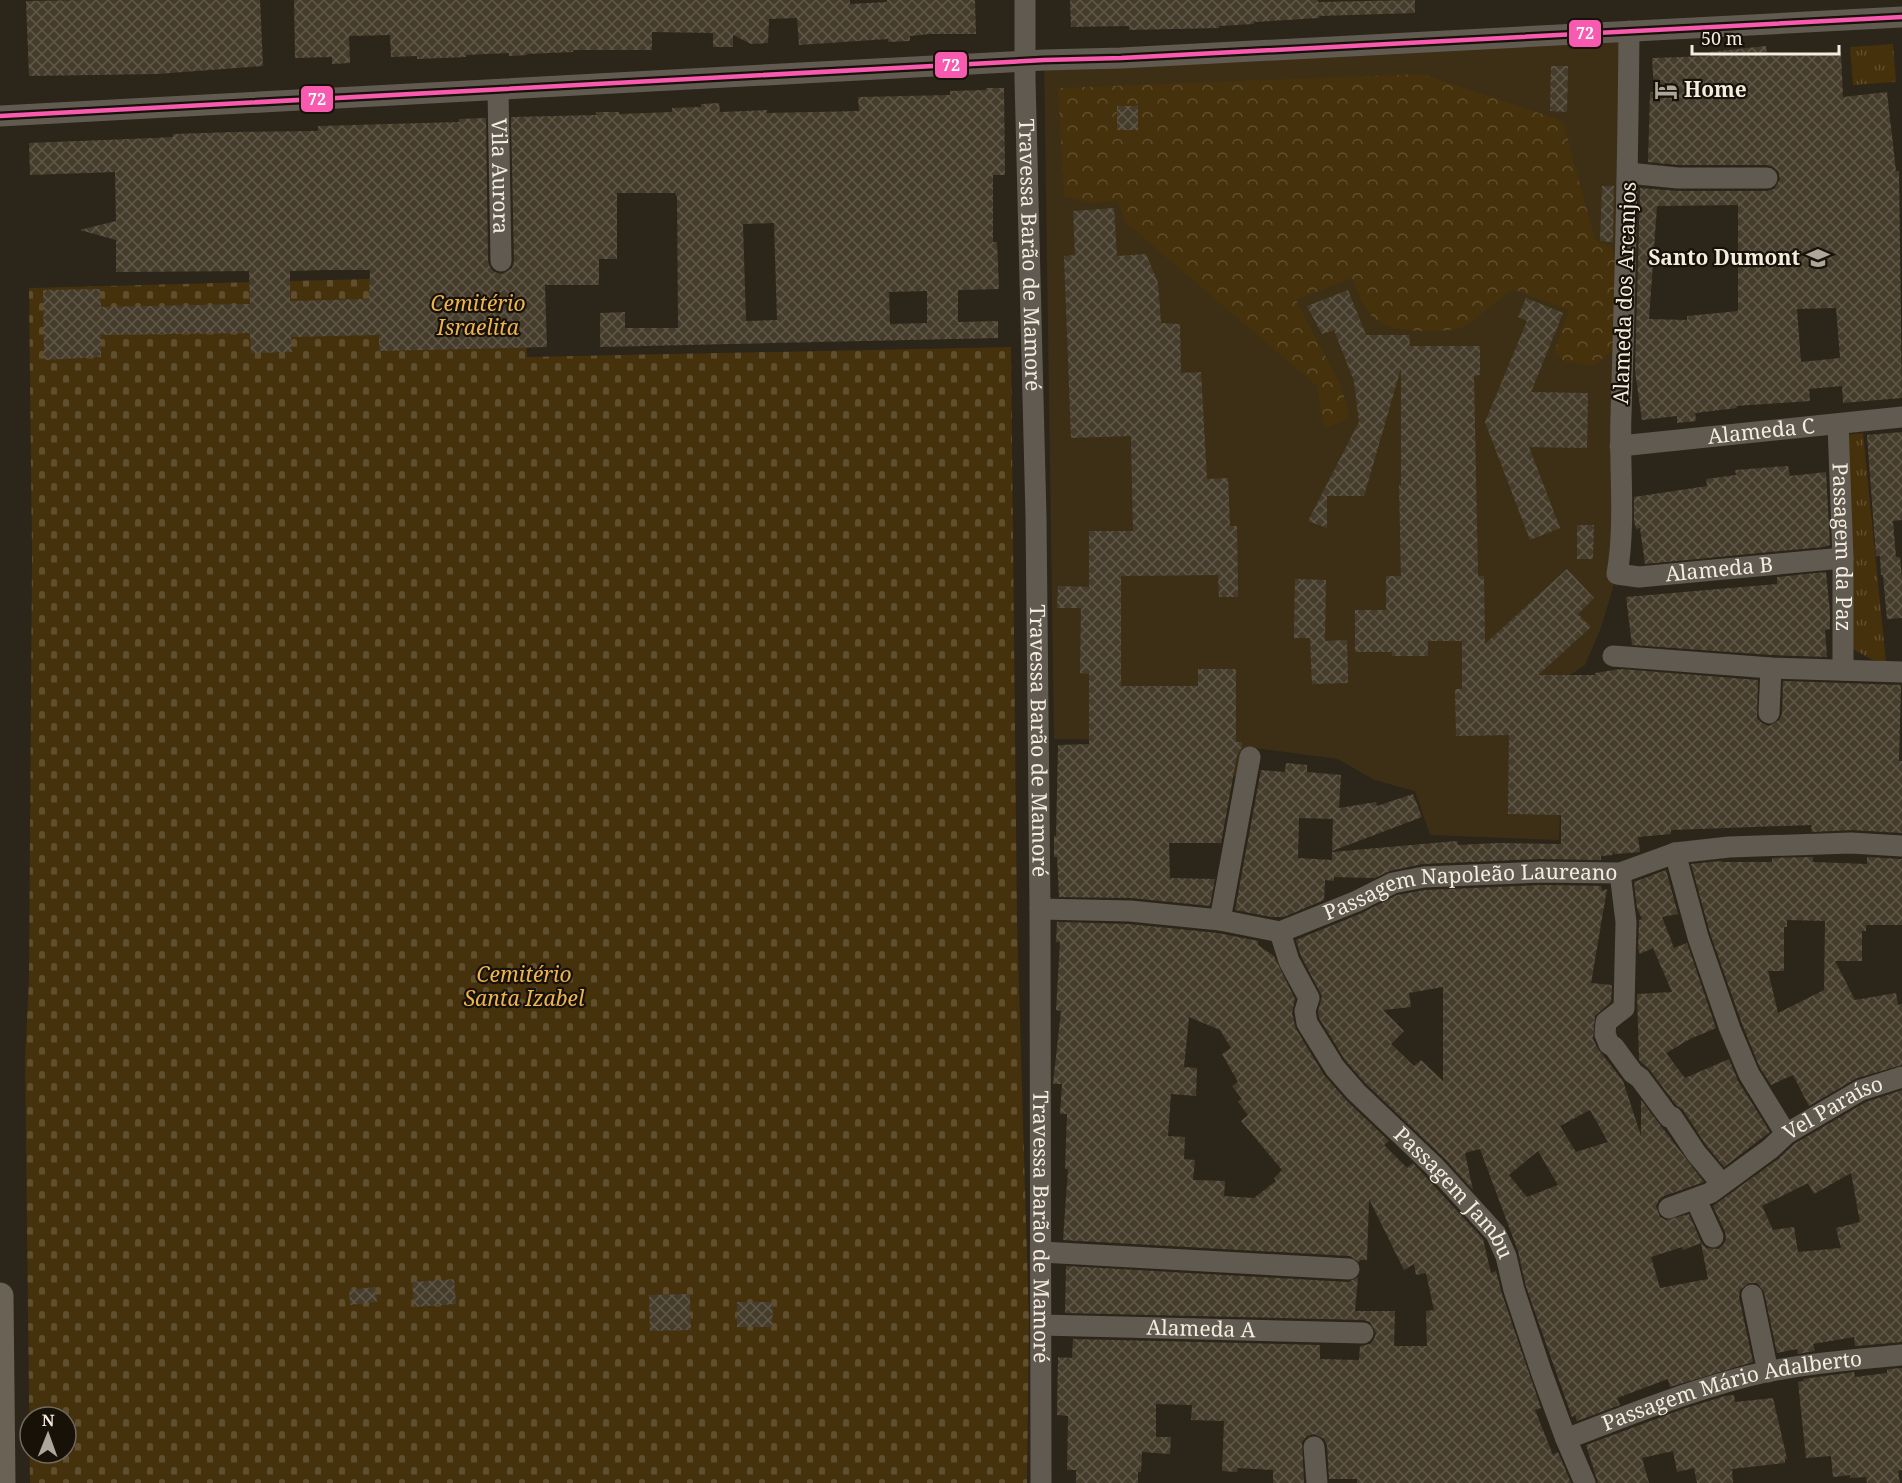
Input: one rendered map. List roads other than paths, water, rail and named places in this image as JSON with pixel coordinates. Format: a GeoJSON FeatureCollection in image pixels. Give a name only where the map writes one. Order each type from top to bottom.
{"type":"FeatureCollection","features":[{"type":"Feature","properties":{"kind":"main road"},"geometry":{"type":"LineString","coordinates":[[0,1296],[2,1483]]}},
{"type":"Feature","properties":{"kind":"street","name":"Travessa Barão de Mamoré"},"geometry":{"type":"LineString","coordinates":[[1025,0],[1036,517],[1040,909],[1041,1483]]}},
{"type":"Feature","properties":{"kind":"street"},"geometry":{"type":"LineString","coordinates":[[0,116],[1902,17]]}},
{"type":"Feature","properties":{"kind":"street","name":"Alameda dos Arcanjos"},"geometry":{"type":"LineString","coordinates":[[1620,554],[1620,446],[1628,173],[1629,31]]}},
{"type":"Feature","properties":{"kind":"street","name":"Vila Aurora"},"geometry":{"type":"LineString","coordinates":[[498,90],[501,261]]}},
{"type":"Feature","properties":{"kind":"street"},"geometry":{"type":"LineString","coordinates":[[1628,173],[1678,178],[1767,178]]}},
{"type":"Feature","properties":{"kind":"street","name":"Alameda C"},"geometry":{"type":"LineString","coordinates":[[1620,446],[1902,417]]}},
{"type":"Feature","properties":{"kind":"street","name":"Passagem da Paz"},"geometry":{"type":"LineString","coordinates":[[1838,424],[1843,558],[1842,670]]}},
{"type":"Feature","properties":{"kind":"street","name":"Alameda B"},"geometry":{"type":"LineString","coordinates":[[1620,554],[1617,574],[1639,577],[1843,558]]}},
{"type":"Feature","properties":{"kind":"street"},"geometry":{"type":"LineString","coordinates":[[1613,656],[1771,668],[1902,672]]}},
{"type":"Feature","properties":{"kind":"street"},"geometry":{"type":"LineString","coordinates":[[1769,713],[1771,668]]}},
{"type":"Feature","properties":{"kind":"street"},"geometry":{"type":"LineString","coordinates":[[1220,920],[1250,757]]}},
{"type":"Feature","properties":{"kind":"street","name":"Passagem Napoleão Laureano"},"geometry":{"type":"LineString","coordinates":[[1280,932],[1357,901],[1393,883],[1408,879],[1466,874],[1620,873],[1675,853],[1718,847],[1851,843],[1902,846]]}},
{"type":"Feature","properties":{"kind":"street"},"geometry":{"type":"LineString","coordinates":[[1675,853],[1698,937],[1730,1029],[1749,1074],[1786,1134]]}},
{"type":"Feature","properties":{"kind":"street"},"geometry":{"type":"LineString","coordinates":[[1620,873],[1626,922],[1624,1008],[1606,1022],[1606,1038],[1669,1117],[1672,1117],[1696,1153],[1722,1184]]}},
{"type":"Feature","properties":{"kind":"street"},"geometry":{"type":"LineString","coordinates":[[1040,909],[1130,911],[1220,920],[1280,932]]}},
{"type":"Feature","properties":{"kind":"street","name":"Passagem Jambu"},"geometry":{"type":"LineString","coordinates":[[1280,932],[1289,961],[1309,998],[1305,1011],[1308,1023],[1335,1068],[1356,1092],[1442,1175],[1496,1234],[1506,1256],[1514,1290],[1566,1439],[1585,1483]]}},
{"type":"Feature","properties":{"kind":"street","name":"Vel Paraíso"},"geometry":{"type":"LineString","coordinates":[[1669,1208],[1696,1200],[1770,1149],[1786,1134],[1861,1090],[1902,1077]]}},
{"type":"Feature","properties":{"kind":"street"},"geometry":{"type":"LineString","coordinates":[[1696,1200],[1713,1237]]}},
{"type":"Feature","properties":{"kind":"street"},"geometry":{"type":"LineString","coordinates":[[1041,1252],[1349,1269]]}},
{"type":"Feature","properties":{"kind":"street"},"geometry":{"type":"LineString","coordinates":[[1752,1295],[1768,1372]]}},
{"type":"Feature","properties":{"kind":"street","name":"Alameda A"},"geometry":{"type":"LineString","coordinates":[[1041,1325],[1363,1333]]}},
{"type":"Feature","properties":{"kind":"street","name":"Passagem Mário Adalberto"},"geometry":{"type":"LineString","coordinates":[[1566,1439],[1672,1400],[1768,1372],[1826,1362],[1902,1355]]}},
{"type":"Feature","properties":{"kind":"street"},"geometry":{"type":"LineString","coordinates":[[1314,1447],[1317,1483]]}},
{"type":"Feature","properties":{"kind":"place","name":"Home"},"geometry":{"type":"Point","coordinates":[1666,90]}},
{"type":"Feature","properties":{"kind":"place","name":"Santo Dumont"},"geometry":{"type":"Point","coordinates":[1818,258]}},
{"type":"Feature","properties":{"kind":"park label","name":"Cemitério Israelita"},"geometry":{"type":"Point","coordinates":[478,316]}},
{"type":"Feature","properties":{"kind":"park label","name":"Cemitério Santa Izabel"},"geometry":{"type":"Point","coordinates":[524,987]}}]}
